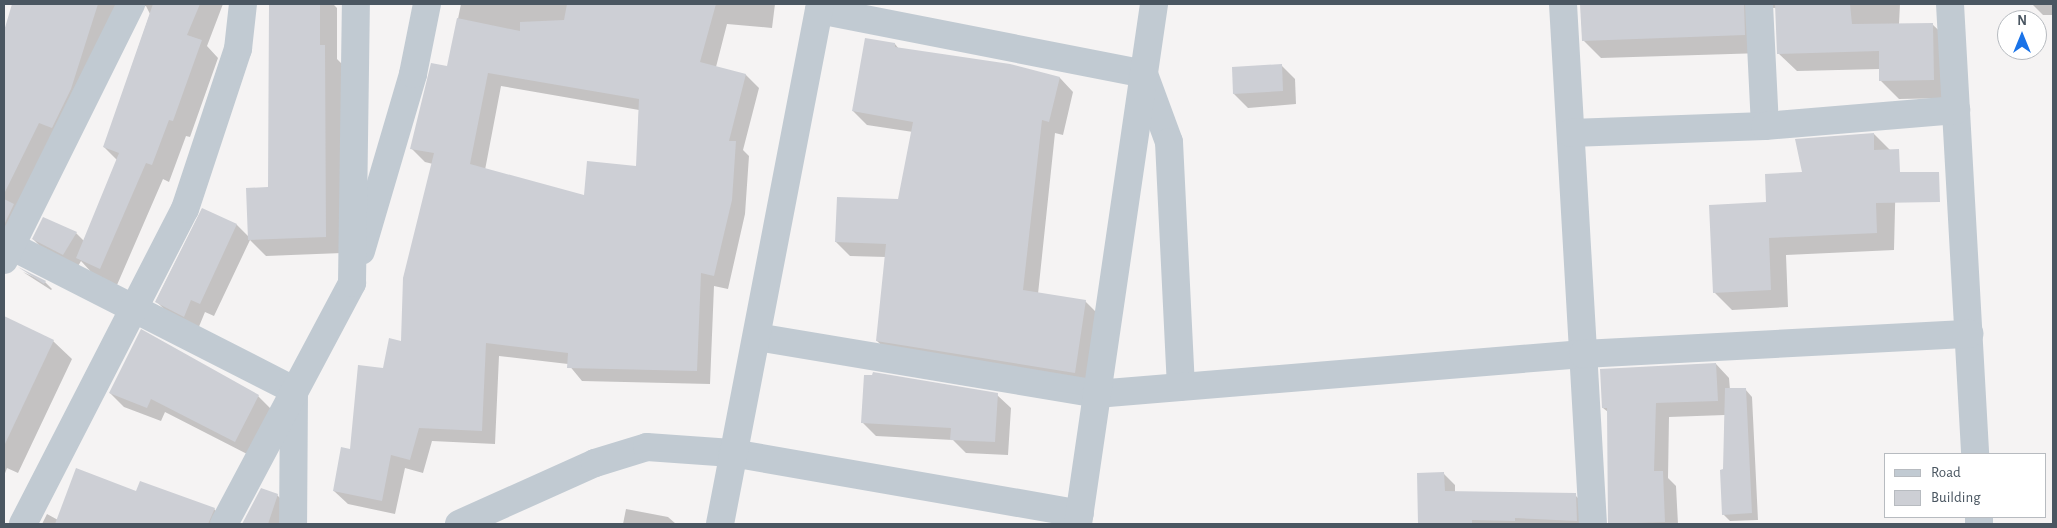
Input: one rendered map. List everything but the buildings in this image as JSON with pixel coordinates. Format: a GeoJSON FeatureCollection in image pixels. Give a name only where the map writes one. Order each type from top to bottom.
{"type":"FeatureCollection","features":[{"type":"Feature","properties":{"kind":"street"},"geometry":{"type":"LineString","coordinates":[[131,4],[7,253],[133,309],[294,390]]}},
{"type":"Feature","properties":{"kind":"street"},"geometry":{"type":"LineString","coordinates":[[23,524],[185,209],[238,49],[243,4]]}},
{"type":"Feature","properties":{"kind":"street"},"geometry":{"type":"LineString","coordinates":[[352,283],[356,4]]}},
{"type":"Feature","properties":{"kind":"street"},"geometry":{"type":"LineString","coordinates":[[224,524],[352,283],[413,74],[427,4]]}},
{"type":"Feature","properties":{"kind":"street"},"geometry":{"type":"LineString","coordinates":[[459,524],[595,463],[647,447],[732,452],[1079,519],[1154,4]]}},
{"type":"Feature","properties":{"kind":"street"},"geometry":{"type":"LineString","coordinates":[[1563,4],[1593,524]]}},
{"type":"Feature","properties":{"kind":"street"},"geometry":{"type":"LineString","coordinates":[[1759,4],[1765,126]]}},
{"type":"Feature","properties":{"kind":"street"},"geometry":{"type":"LineString","coordinates":[[1950,4],[1975,453]]}},
{"type":"Feature","properties":{"kind":"street"},"geometry":{"type":"LineString","coordinates":[[720,524],[732,452],[757,337],[819,7],[1144,74]]}},
{"type":"Feature","properties":{"kind":"street"},"geometry":{"type":"LineString","coordinates":[[1144,74],[1168,142],[1181,387]]}},
{"type":"Feature","properties":{"kind":"street"},"geometry":{"type":"LineString","coordinates":[[1571,133],[1765,126],[1956,110]]}},
{"type":"Feature","properties":{"kind":"street"},"geometry":{"type":"LineString","coordinates":[[757,337],[1096,394],[1583,354],[1969,334]]}},
{"type":"Feature","properties":{"kind":"street"},"geometry":{"type":"LineString","coordinates":[[293,524],[294,390]]}}]}
